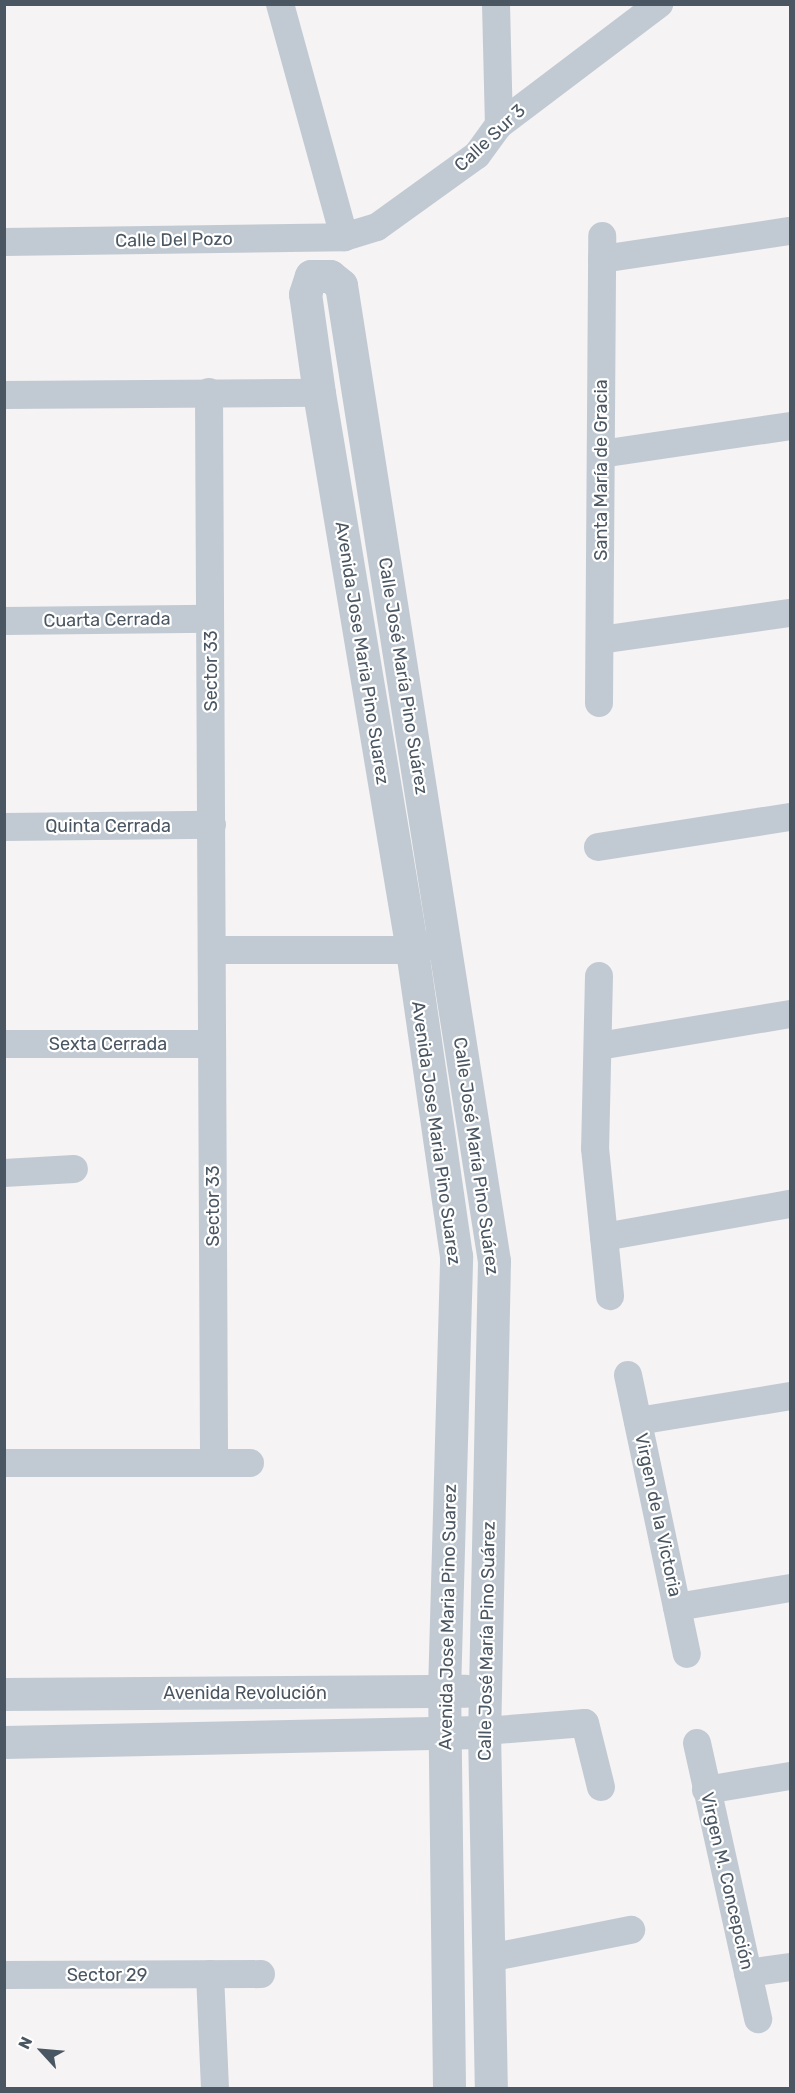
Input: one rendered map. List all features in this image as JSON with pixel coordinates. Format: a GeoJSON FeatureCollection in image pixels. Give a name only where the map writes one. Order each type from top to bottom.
{"type":"FeatureCollection","features":[{"type":"Feature","properties":{"kind":"street"},"geometry":{"type":"LineString","coordinates":[[280,4],[344,237]]}},
{"type":"Feature","properties":{"kind":"street"},"geometry":{"type":"LineString","coordinates":[[496,4],[499,125]]}},
{"type":"Feature","properties":{"kind":"street","name":"Calle Sur 3"},"geometry":{"type":"LineString","coordinates":[[344,237],[377,228],[477,156],[499,125],[660,4]]}},
{"type":"Feature","properties":{"kind":"street","name":"Santa María de Gracia"},"geometry":{"type":"LineString","coordinates":[[599,703],[602,248],[790,231]]}},
{"type":"Feature","properties":{"kind":"street","name":"Calle Del Pozo"},"geometry":{"type":"LineString","coordinates":[[4,242],[344,237]]}},
{"type":"Feature","properties":{"kind":"street","name":"Calle José María Pino Suárez"},"geometry":{"type":"LineString","coordinates":[[305,294],[311,276],[330,276],[340,285],[494,1261],[484,1731],[491,2088]]}},
{"type":"Feature","properties":{"kind":"street","name":"Avenida Jose Maria Pino Suarez"},"geometry":{"type":"LineString","coordinates":[[305,294],[319,393],[412,950],[456,1256],[444,1692],[449,2088]]}},
{"type":"Feature","properties":{"kind":"street","name":"Sector 33"},"geometry":{"type":"LineString","coordinates":[[209,392],[214,1463]]}},
{"type":"Feature","properties":{"kind":"street"},"geometry":{"type":"LineString","coordinates":[[4,395],[319,393]]}},
{"type":"Feature","properties":{"kind":"street"},"geometry":{"type":"LineString","coordinates":[[601,454],[790,426]]}},
{"type":"Feature","properties":{"kind":"street"},"geometry":{"type":"LineString","coordinates":[[600,640],[790,613]]}},
{"type":"Feature","properties":{"kind":"street","name":"Cuarta Cerrada"},"geometry":{"type":"LineString","coordinates":[[4,621],[210,619]]}},
{"type":"Feature","properties":{"kind":"street"},"geometry":{"type":"LineString","coordinates":[[598,847],[790,817]]}},
{"type":"Feature","properties":{"kind":"street","name":"Quinta Cerrada"},"geometry":{"type":"LineString","coordinates":[[4,826],[212,825]]}},
{"type":"Feature","properties":{"kind":"street"},"geometry":{"type":"LineString","coordinates":[[212,950],[412,950],[445,943]]}},
{"type":"Feature","properties":{"kind":"street"},"geometry":{"type":"LineString","coordinates":[[599,976],[595,1148],[610,1296]]}},
{"type":"Feature","properties":{"kind":"street"},"geometry":{"type":"LineString","coordinates":[[599,1046],[790,1014]]}},
{"type":"Feature","properties":{"kind":"street","name":"Sexta Cerrada"},"geometry":{"type":"LineString","coordinates":[[4,1044],[212,1044]]}},
{"type":"Feature","properties":{"kind":"street"},"geometry":{"type":"LineString","coordinates":[[4,1173],[74,1169]]}},
{"type":"Feature","properties":{"kind":"street"},"geometry":{"type":"LineString","coordinates":[[604,1237],[790,1204]]}},
{"type":"Feature","properties":{"kind":"street","name":"Virgen de la Victoria"},"geometry":{"type":"LineString","coordinates":[[627,1375],[687,1654]]}},
{"type":"Feature","properties":{"kind":"street"},"geometry":{"type":"LineString","coordinates":[[638,1421],[790,1396]]}},
{"type":"Feature","properties":{"kind":"street"},"geometry":{"type":"LineString","coordinates":[[4,1463],[250,1463]]}},
{"type":"Feature","properties":{"kind":"street"},"geometry":{"type":"LineString","coordinates":[[677,1607],[790,1588]]}},
{"type":"Feature","properties":{"kind":"street","name":"Avenida Revolución"},"geometry":{"type":"LineString","coordinates":[[4,1694],[485,1690]]}},
{"type":"Feature","properties":{"kind":"street"},"geometry":{"type":"LineString","coordinates":[[4,1742],[445,1733],[585,1723],[601,1787]]}},
{"type":"Feature","properties":{"kind":"street","name":"Virgen M. Concepción"},"geometry":{"type":"LineString","coordinates":[[697,1743],[758,2019]]}},
{"type":"Feature","properties":{"kind":"street"},"geometry":{"type":"LineString","coordinates":[[706,1790],[790,1776]]}},
{"type":"Feature","properties":{"kind":"street"},"geometry":{"type":"LineString","coordinates":[[489,1958],[631,1930]]}},
{"type":"Feature","properties":{"kind":"street"},"geometry":{"type":"LineString","coordinates":[[748,1973],[790,1967]]}},
{"type":"Feature","properties":{"kind":"street"},"geometry":{"type":"LineString","coordinates":[[210,1974],[215,2088]]}},
{"type":"Feature","properties":{"kind":"street","name":"Sector 29"},"geometry":{"type":"LineString","coordinates":[[4,1975],[261,1974]]}}]}
